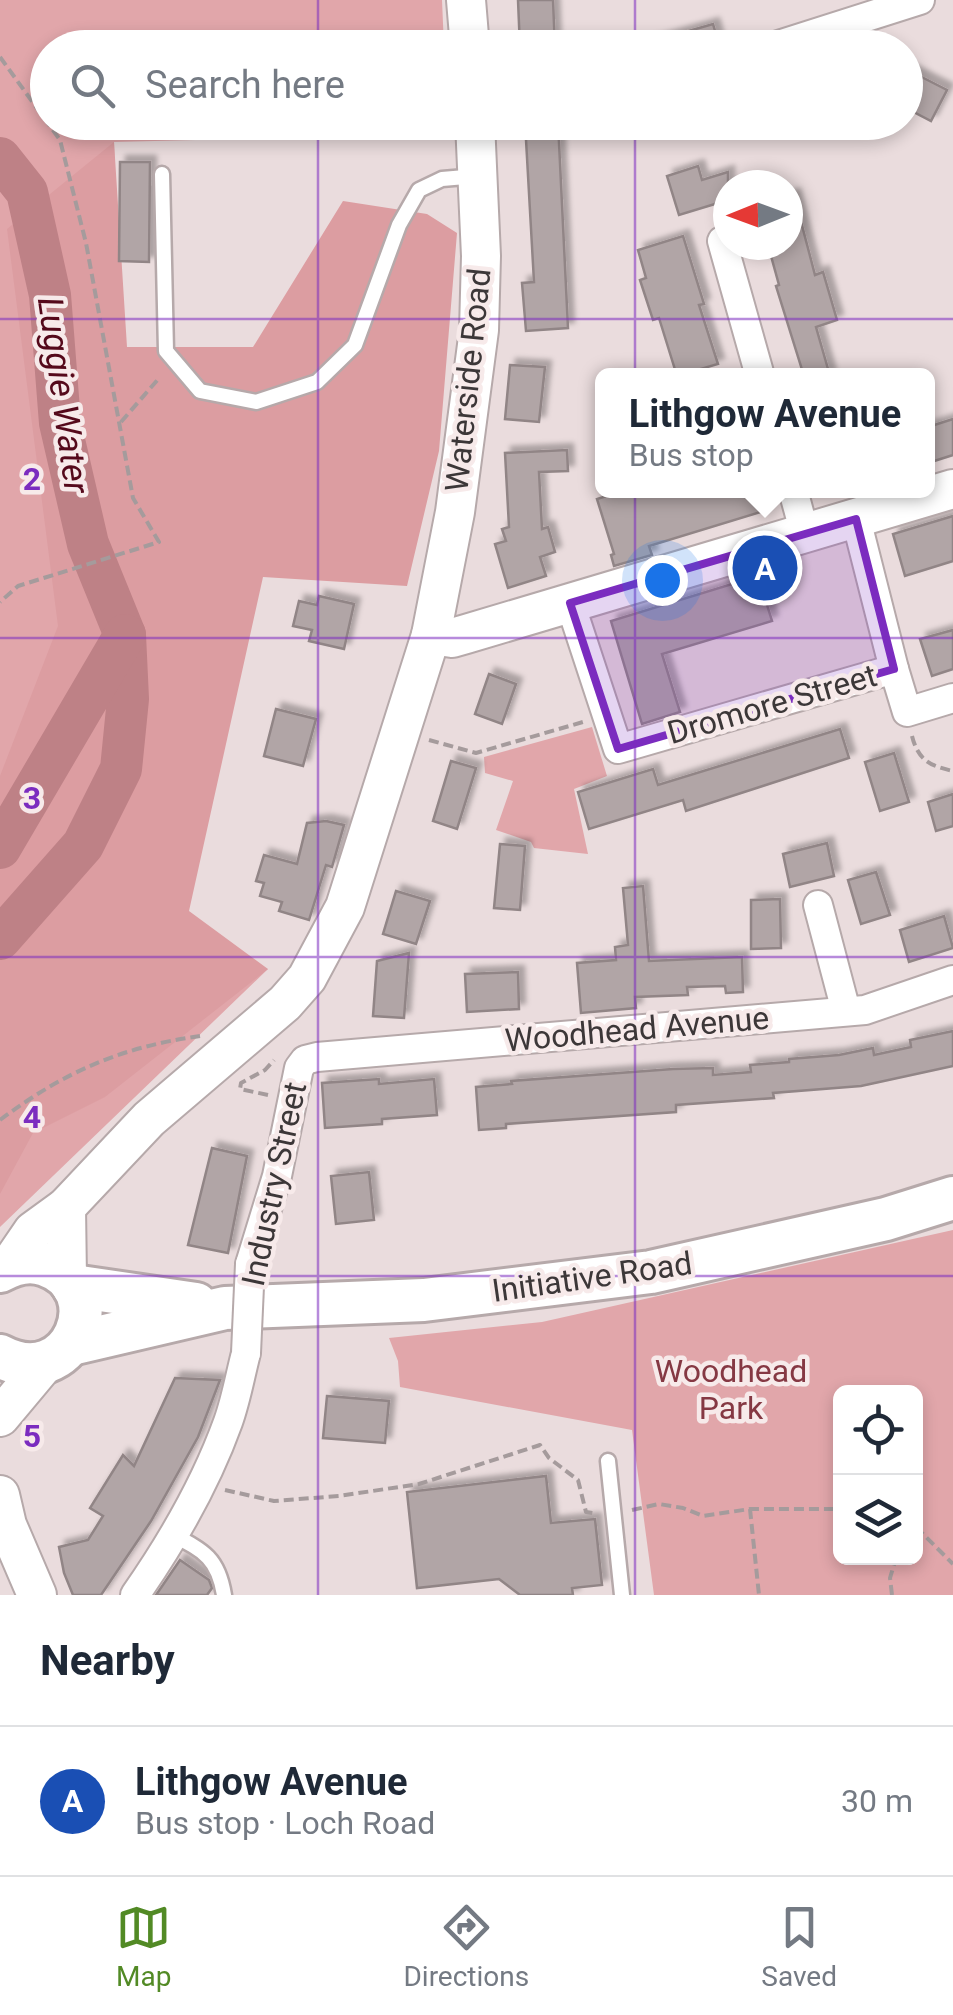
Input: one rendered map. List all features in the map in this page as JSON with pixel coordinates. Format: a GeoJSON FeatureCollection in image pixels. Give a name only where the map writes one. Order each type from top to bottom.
{"type":"FeatureCollection","features":[{"type":"Feature","properties":{"kind":"main road"},"geometry":{"type":"LineString","coordinates":[[466,0],[468,30]]}},
{"type":"Feature","properties":{"kind":"main road","name":"Waterside Road"},"geometry":{"type":"LineString","coordinates":[[431,634],[454,512],[479,330],[476,140]]}},
{"type":"Feature","properties":{"kind":"main road"},"geometry":{"type":"LineString","coordinates":[[4,1268],[33,1231],[66,1207],[159,1109],[274,1015],[307,978],[340,919],[431,634],[452,638],[924,498]]}},
{"type":"Feature","properties":{"kind":"main road","name":"Initiative Road"},"geometry":{"type":"LineString","coordinates":[[224,1308],[424,1300],[650,1272],[850,1228],[953,1198]]}},
{"type":"Feature","properties":{"kind":"main road"},"geometry":{"type":"LineString","coordinates":[[0,1417],[58,1353],[80,1322],[78,1297],[70,1282],[66,1207]]}},
{"type":"Feature","properties":{"kind":"main road"},"geometry":{"type":"LineString","coordinates":[[4,1268],[40,1263],[70,1282],[224,1308]]}},
{"type":"Feature","properties":{"kind":"main road"},"geometry":{"type":"LineString","coordinates":[[0,1356],[22,1365],[224,1308]]}},
{"type":"Feature","properties":{"kind":"main road"},"geometry":{"type":"LineString","coordinates":[[0,1495],[6,1526],[37,1595]]}},
{"type":"Feature","properties":{"kind":"street"},"geometry":{"type":"LineString","coordinates":[[826,30],[920,0]]}},
{"type":"Feature","properties":{"kind":"street"},"geometry":{"type":"LineString","coordinates":[[727,260],[758,368]]}},
{"type":"Feature","properties":{"kind":"street"},"geometry":{"type":"LineString","coordinates":[[795,498],[806,534]]}},
{"type":"Feature","properties":{"kind":"street"},"geometry":{"type":"LineString","coordinates":[[856,519],[894,669]]}},
{"type":"Feature","properties":{"kind":"street"},"geometry":{"type":"LineString","coordinates":[[570,604],[608,714]]}},
{"type":"Feature","properties":{"kind":"street","name":"Dromore Street"},"geometry":{"type":"LineString","coordinates":[[608,714],[618,749],[894,669],[906,712],[953,698]]}},
{"type":"Feature","properties":{"kind":"street"},"geometry":{"type":"LineString","coordinates":[[818,905],[846,1012]]}},
{"type":"Feature","properties":{"kind":"street","name":"Woodhead Avenue"},"geometry":{"type":"LineString","coordinates":[[317,1056],[865,1010],[953,980]]}},
{"type":"Feature","properties":{"kind":"street","name":"Industry Street"},"geometry":{"type":"LineString","coordinates":[[135,1595],[201,1484],[229,1420],[246,1353],[250,1264],[278,1176],[298,1068],[305,1060],[317,1056]]}},
{"type":"Feature","properties":{"kind":"lane"},"geometry":{"type":"LineString","coordinates":[[162,174],[166,351],[200,391],[256,402],[317,382],[355,345],[399,225],[419,190],[442,180],[478,176]]}},
{"type":"Feature","properties":{"kind":"lane"},"geometry":{"type":"LineString","coordinates":[[608,1461],[622,1595]]}},
{"type":"Feature","properties":{"kind":"lane"},"geometry":{"type":"LineString","coordinates":[[173,1535],[210,1556],[221,1577],[224,1595]]}},
{"type":"Feature","properties":{"kind":"path"},"geometry":{"type":"LineString","coordinates":[[0,57],[30,98]]}},
{"type":"Feature","properties":{"kind":"path"},"geometry":{"type":"LineString","coordinates":[[0,602],[18,586],[159,542],[133,498],[86,244],[60,140]]}},
{"type":"Feature","properties":{"kind":"path"},"geometry":{"type":"LineString","coordinates":[[119,424],[160,377]]}},
{"type":"Feature","properties":{"kind":"path"},"geometry":{"type":"LineString","coordinates":[[906,712],[916,752],[932,767],[953,771]]}},
{"type":"Feature","properties":{"kind":"path"},"geometry":{"type":"LineString","coordinates":[[401,731],[476,753],[608,714]]}},
{"type":"Feature","properties":{"kind":"path"},"geometry":{"type":"LineString","coordinates":[[0,1120],[65,1078],[114,1054],[205,1035]]}},
{"type":"Feature","properties":{"kind":"path"},"geometry":{"type":"LineString","coordinates":[[201,1484],[274,1501],[339,1496],[420,1484],[540,1446],[548,1458],[578,1480],[586,1512],[615,1515],[658,1504],[702,1516],[750,1509],[833,1509]]}},
{"type":"Feature","properties":{"kind":"path"},"geometry":{"type":"LineString","coordinates":[[750,1509],[759,1595]]}},
{"type":"Feature","properties":{"kind":"path"},"geometry":{"type":"LineString","coordinates":[[923,1535],[953,1564]]}},
{"type":"Feature","properties":{"kind":"path"},"geometry":{"type":"LineString","coordinates":[[892,1595],[890,1578],[894,1565]]}},
{"type":"Feature","properties":{"kind":"highlighted area"},"geometry":{"type":"Polygon","coordinates":[[[856,519],[894,669],[618,749],[570,603],[856,519]]]}},
{"type":"Feature","properties":{"kind":"green space"},"geometry":{"type":"Polygon","coordinates":[[[0,0],[442,0],[443,30],[30,30],[30,140],[198,140],[114,142],[128,664],[42,936],[268,969],[0,1227],[0,0]]]}},
{"type":"Feature","properties":{"kind":"green space"},"geometry":{"type":"Polygon","coordinates":[[[592,727],[607,776],[574,789],[588,854],[534,848],[531,842],[496,830],[513,781],[485,773],[484,757],[592,727]]]}},
{"type":"Feature","properties":{"kind":"green space","name":"Woodhead Park"},"geometry":{"type":"Polygon","coordinates":[[[953,1230],[953,1595],[654,1595],[632,1430],[400,1387],[398,1361],[389,1338],[542,1322],[953,1230]]]}},
{"type":"Feature","properties":{"kind":"shaded area"},"geometry":{"type":"Polygon","coordinates":[[[114,142],[127,347],[253,347],[343,201],[427,214],[457,233],[439,451],[407,586],[263,577],[189,911],[268,969],[105,1097],[33,1133],[0,1194],[0,776],[58,626],[7,229],[114,142]]]}},
{"type":"Feature","properties":{"kind":"building"},"geometry":{"type":"Polygon","coordinates":[[[518,0],[553,0],[554,30],[519,30],[518,0]]]}},
{"type":"Feature","properties":{"kind":"building"},"geometry":{"type":"Polygon","coordinates":[[[713,24],[715,30],[692,30],[713,24]]]}},
{"type":"Feature","properties":{"kind":"building"},"geometry":{"type":"Polygon","coordinates":[[[923,78],[947,90],[931,121],[923,117],[923,78]]]}},
{"type":"Feature","properties":{"kind":"building"},"geometry":{"type":"Polygon","coordinates":[[[526,140],[559,140],[568,328],[526,331],[522,283],[534,282],[526,140]]]}},
{"type":"Feature","properties":{"kind":"building"},"geometry":{"type":"Polygon","coordinates":[[[120,162],[150,162],[149,262],[119,261],[120,162]]]}},
{"type":"Feature","properties":{"kind":"building"},"geometry":{"type":"Polygon","coordinates":[[[698,166],[702,180],[713,177],[713,205],[679,215],[667,176],[698,166]]]}},
{"type":"Feature","properties":{"kind":"building"},"geometry":{"type":"Polygon","coordinates":[[[803,229],[815,275],[823,272],[837,320],[816,327],[828,368],[802,368],[776,286],[779,285],[772,260],[803,260],[803,229]]]}},
{"type":"Feature","properties":{"kind":"building"},"geometry":{"type":"Polygon","coordinates":[[[683,236],[718,364],[675,368],[659,318],[653,320],[640,280],[646,278],[638,250],[683,236]]]}},
{"type":"Feature","properties":{"kind":"building"},"geometry":{"type":"Polygon","coordinates":[[[510,365],[545,367],[539,422],[505,419],[510,365]]]}},
{"type":"Feature","properties":{"kind":"building"},"geometry":{"type":"Polygon","coordinates":[[[953,419],[953,455],[935,461],[935,425],[953,419]]]}},
{"type":"Feature","properties":{"kind":"building"},"geometry":{"type":"Polygon","coordinates":[[[567,450],[568,471],[539,472],[542,529],[548,527],[555,552],[540,557],[546,576],[508,588],[495,544],[506,541],[502,529],[509,527],[505,453],[567,450]]]}},
{"type":"Feature","properties":{"kind":"building"},"geometry":{"type":"Polygon","coordinates":[[[760,498],[764,511],[649,546],[652,555],[614,566],[597,499],[760,498]]]}},
{"type":"Feature","properties":{"kind":"building"},"geometry":{"type":"Polygon","coordinates":[[[953,516],[953,561],[905,576],[893,534],[953,516]]]}},
{"type":"Feature","properties":{"kind":"building"},"geometry":{"type":"Polygon","coordinates":[[[758,576],[772,621],[662,654],[680,712],[642,724],[611,621],[758,576]]]}},
{"type":"Feature","properties":{"kind":"building"},"geometry":{"type":"Polygon","coordinates":[[[319,596],[354,604],[344,649],[309,641],[312,630],[293,626],[299,601],[317,605],[319,596]]]}},
{"type":"Feature","properties":{"kind":"building"},"geometry":{"type":"Polygon","coordinates":[[[953,630],[953,669],[932,676],[920,639],[953,630]]]}},
{"type":"Feature","properties":{"kind":"building"},"geometry":{"type":"Polygon","coordinates":[[[489,674],[516,684],[502,724],[475,714],[489,674]]]}},
{"type":"Feature","properties":{"kind":"building"},"geometry":{"type":"Polygon","coordinates":[[[276,709],[316,719],[303,766],[264,756],[276,709]]]}},
{"type":"Feature","properties":{"kind":"building"},"geometry":{"type":"Polygon","coordinates":[[[840,729],[849,758],[686,811],[683,800],[589,829],[578,792],[653,769],[658,785],[840,729]]]}},
{"type":"Feature","properties":{"kind":"building"},"geometry":{"type":"Polygon","coordinates":[[[894,753],[909,802],[880,811],[865,762],[894,753]]]}},
{"type":"Feature","properties":{"kind":"building"},"geometry":{"type":"Polygon","coordinates":[[[451,761],[476,768],[457,829],[433,821],[451,761]]]}},
{"type":"Feature","properties":{"kind":"building"},"geometry":{"type":"Polygon","coordinates":[[[953,794],[953,826],[936,831],[928,802],[953,794]]]}},
{"type":"Feature","properties":{"kind":"building"},"geometry":{"type":"Polygon","coordinates":[[[326,821],[344,825],[332,867],[326,865],[309,920],[279,911],[282,902],[260,896],[264,883],[256,881],[264,855],[297,864],[307,823],[326,821]]]}},
{"type":"Feature","properties":{"kind":"building"},"geometry":{"type":"Polygon","coordinates":[[[827,843],[834,876],[790,887],[783,854],[827,843]]]}},
{"type":"Feature","properties":{"kind":"building"},"geometry":{"type":"Polygon","coordinates":[[[500,844],[525,846],[520,910],[494,908],[500,844]]]}},
{"type":"Feature","properties":{"kind":"building"},"geometry":{"type":"Polygon","coordinates":[[[876,872],[890,915],[861,924],[848,880],[876,872]]]}},
{"type":"Feature","properties":{"kind":"building"},"geometry":{"type":"Polygon","coordinates":[[[643,886],[649,961],[742,957],[743,992],[726,993],[725,986],[687,987],[688,995],[635,997],[636,1008],[581,1013],[577,963],[616,960],[615,947],[628,945],[623,888],[643,886]]]}},
{"type":"Feature","properties":{"kind":"building"},"geometry":{"type":"Polygon","coordinates":[[[396,891],[430,901],[416,944],[383,934],[396,891]]]}},
{"type":"Feature","properties":{"kind":"building"},"geometry":{"type":"Polygon","coordinates":[[[780,899],[781,948],[751,949],[751,900],[780,899]]]}},
{"type":"Feature","properties":{"kind":"building"},"geometry":{"type":"Polygon","coordinates":[[[944,916],[953,948],[909,962],[900,930],[944,916]]]}},
{"type":"Feature","properties":{"kind":"building"},"geometry":{"type":"Polygon","coordinates":[[[409,953],[404,1018],[373,1016],[377,961],[409,953]]]}},
{"type":"Feature","properties":{"kind":"building"},"geometry":{"type":"Polygon","coordinates":[[[518,972],[519,1009],[467,1012],[465,974],[518,972]]]}},
{"type":"Feature","properties":{"kind":"building"},"geometry":{"type":"Polygon","coordinates":[[[953,1031],[953,1066],[861,1086],[773,1093],[774,1098],[676,1105],[676,1112],[506,1124],[506,1128],[479,1130],[476,1087],[673,1069],[713,1068],[713,1075],[751,1072],[750,1065],[789,1059],[873,1048],[874,1055],[911,1047],[910,1040],[953,1031]]]}},
{"type":"Feature","properties":{"kind":"building"},"geometry":{"type":"Polygon","coordinates":[[[379,1079],[379,1084],[434,1079],[437,1115],[325,1128],[322,1083],[379,1079]]]}},
{"type":"Feature","properties":{"kind":"building"},"geometry":{"type":"Polygon","coordinates":[[[212,1148],[247,1156],[228,1253],[188,1245],[212,1148]]]}},
{"type":"Feature","properties":{"kind":"building"},"geometry":{"type":"Polygon","coordinates":[[[369,1172],[374,1220],[336,1224],[331,1176],[369,1172]]]}},
{"type":"Feature","properties":{"kind":"building"},"geometry":{"type":"Polygon","coordinates":[[[175,1378],[220,1380],[198,1437],[151,1521],[101,1595],[73,1595],[59,1547],[88,1540],[103,1516],[90,1508],[123,1455],[134,1466],[175,1378]]]}},
{"type":"Feature","properties":{"kind":"building"},"geometry":{"type":"Polygon","coordinates":[[[327,1396],[389,1401],[385,1443],[323,1438],[327,1396]]]}},
{"type":"Feature","properties":{"kind":"building"},"geometry":{"type":"Polygon","coordinates":[[[546,1476],[551,1523],[595,1519],[602,1585],[572,1588],[573,1595],[520,1595],[499,1579],[417,1588],[407,1492],[546,1476]]]}},
{"type":"Feature","properties":{"kind":"building"},"geometry":{"type":"Polygon","coordinates":[[[180,1560],[209,1580],[212,1588],[207,1595],[156,1595],[180,1560]]]}},
{"type":"Feature","properties":{"kind":"waterway","name":"Luggie Water"},"geometry":{"type":"LineString","coordinates":[[0,158],[27,192],[50,295],[60,423],[88,544],[125,635],[128,699],[121,769],[83,845],[0,939]]}},
{"type":"Feature","properties":{"kind":"waterway","name":"Luggie Water"},"geometry":{"type":"LineString","coordinates":[[0,848],[125,635]]}},
{"type":"Feature","properties":{"kind":"place","name":"Lithgow Avenue"},"geometry":{"type":"Point","coordinates":[765,568]}}]}
